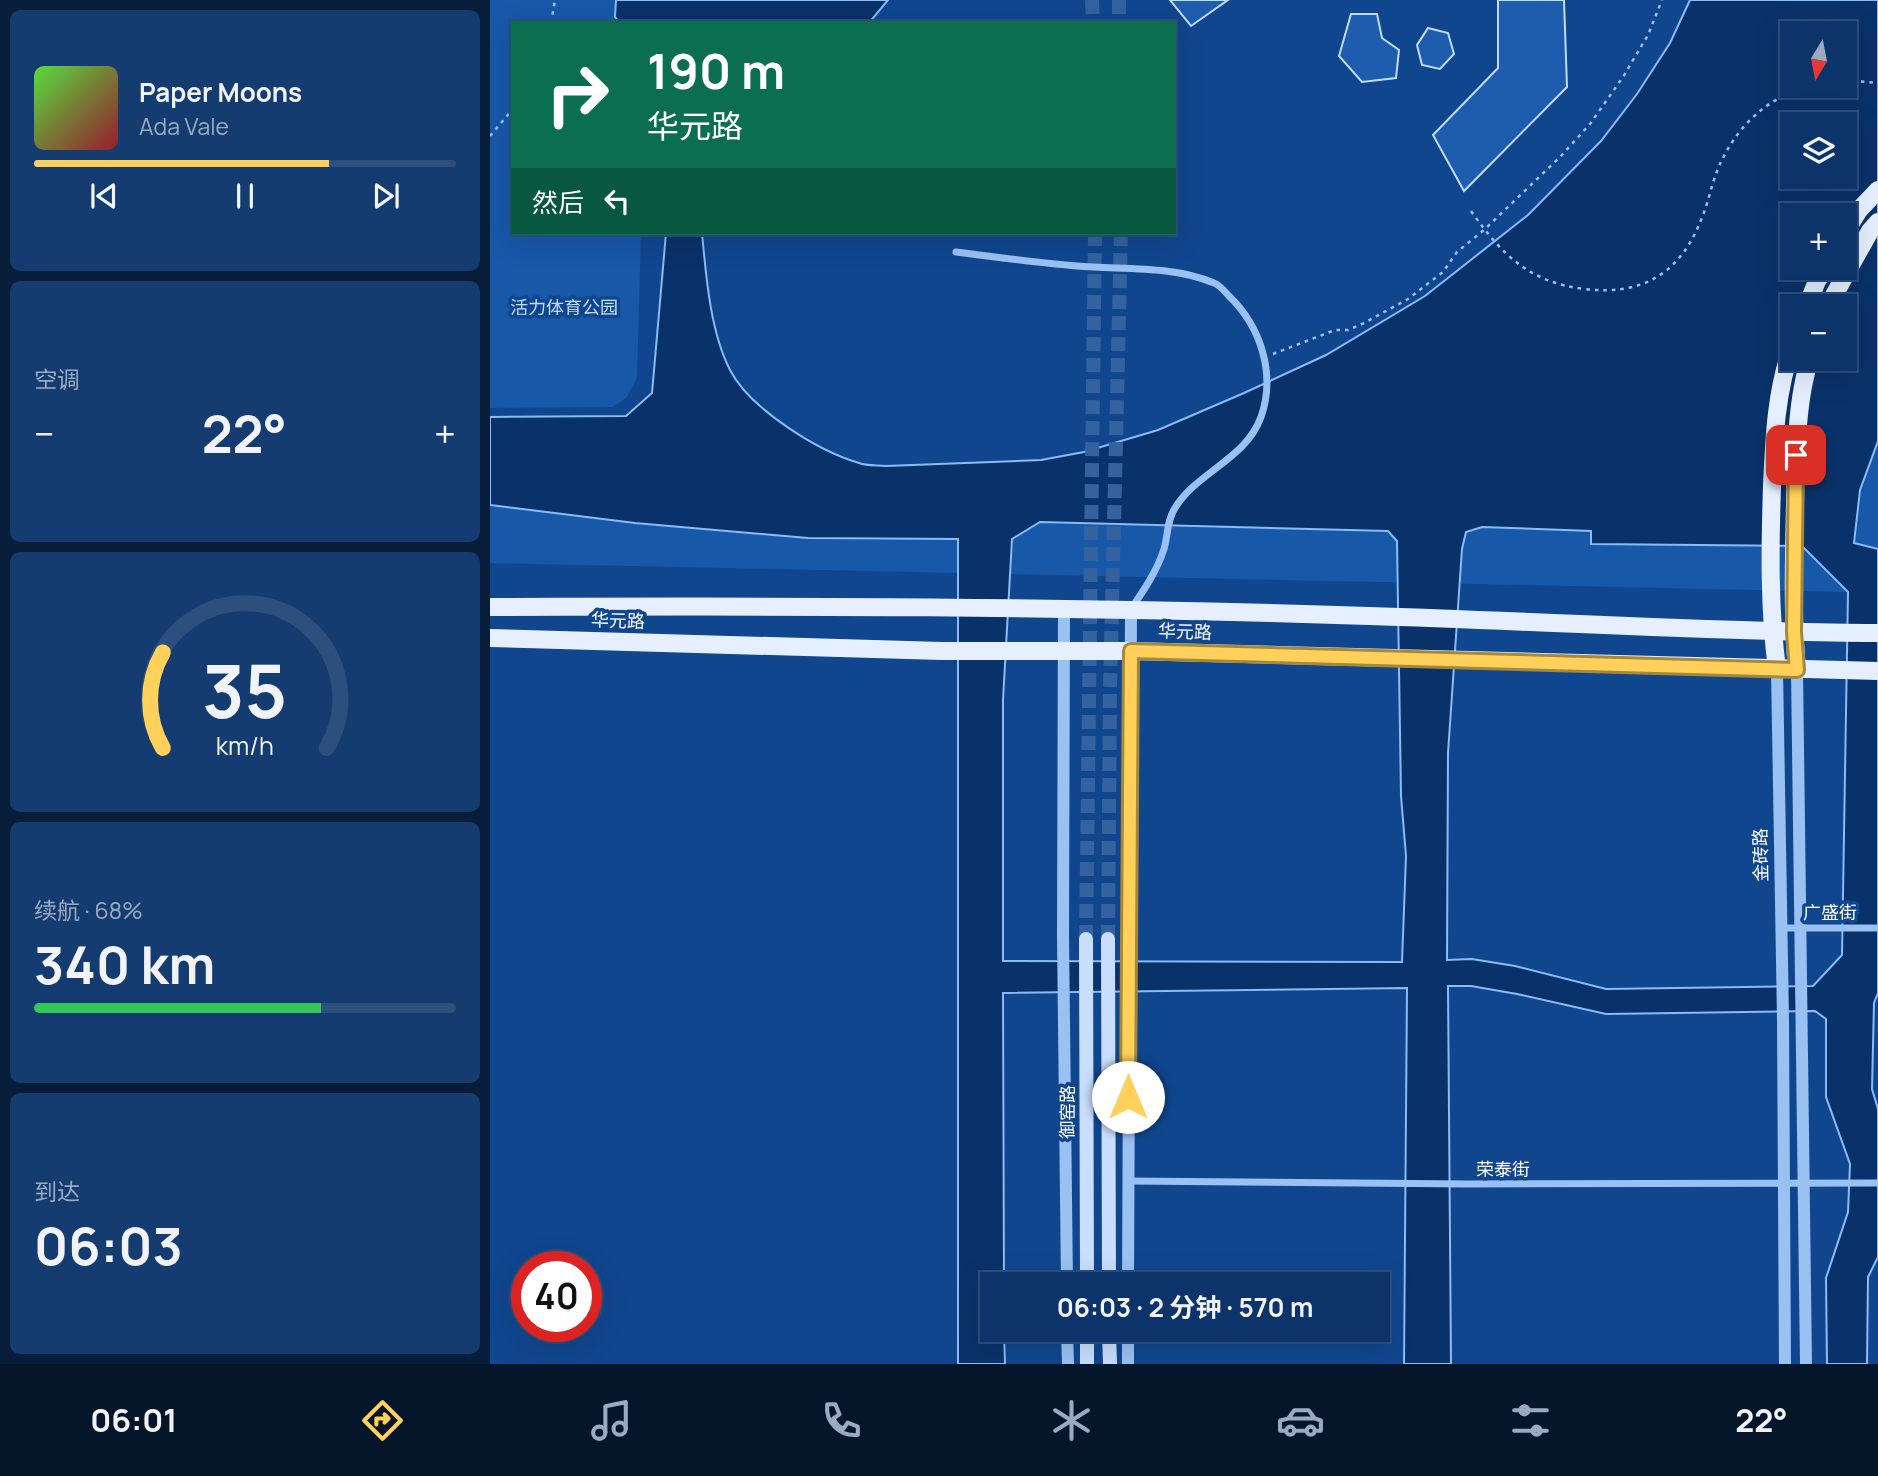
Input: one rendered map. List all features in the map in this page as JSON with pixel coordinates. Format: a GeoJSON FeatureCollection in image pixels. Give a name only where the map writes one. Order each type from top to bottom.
{"type":"FeatureCollection","features":[{"type":"Feature","properties":{"kind":"main road"},"geometry":{"type":"LineString","coordinates":[[1857,213],[1878,190]]}},
{"type":"Feature","properties":{"kind":"main road"},"geometry":{"type":"LineString","coordinates":[[1835,294],[1870,231],[1878,222]]}},
{"type":"Feature","properties":{"kind":"main road","name":"金砖路"},"geometry":{"type":"LineString","coordinates":[[1777,669],[1772,632],[1769,561],[1774,439],[1785,371]]}},
{"type":"Feature","properties":{"kind":"main road"},"geometry":{"type":"LineString","coordinates":[[1797,670],[1794,632],[1796,455],[1806,371]]}},
{"type":"Feature","properties":{"kind":"main road","name":"华元路"},"geometry":{"type":"LineString","coordinates":[[490,607],[942,606],[1368,616],[1772,632],[1878,633]]}},
{"type":"Feature","properties":{"kind":"main road","name":"华元路"},"geometry":{"type":"LineString","coordinates":[[490,638],[942,651],[1131,651],[1878,671]]}},
{"type":"Feature","properties":{"kind":"main road","name":"御窑路"},"geometry":{"type":"LineString","coordinates":[[1086,939],[1087,1272]]}},
{"type":"Feature","properties":{"kind":"main road"},"geometry":{"type":"LineString","coordinates":[[1108,939],[1109,1272]]}},
{"type":"Feature","properties":{"kind":"main road"},"geometry":{"type":"LineString","coordinates":[[1087,1342],[1087,1364]]}},
{"type":"Feature","properties":{"kind":"main road"},"geometry":{"type":"LineString","coordinates":[[1109,1342],[1110,1364]]}},
{"type":"Feature","properties":{"kind":"street"},"geometry":{"type":"LineString","coordinates":[[956,252],[1076,266],[1175,272],[1216,283],[1243,309],[1257,334],[1268,377],[1261,418],[1236,454],[1181,498],[1172,512],[1164,548],[1152,577],[1131,610],[1128,1272]]}},
{"type":"Feature","properties":{"kind":"street"},"geometry":{"type":"LineString","coordinates":[[1064,609],[1063,936],[1067,1272]]}},
{"type":"Feature","properties":{"kind":"street","name":"金砖路"},"geometry":{"type":"LineString","coordinates":[[1777,669],[1785,1364]]}},
{"type":"Feature","properties":{"kind":"street"},"geometry":{"type":"LineString","coordinates":[[1797,670],[1806,1364]]}},
{"type":"Feature","properties":{"kind":"street","name":"广盛街"},"geometry":{"type":"LineString","coordinates":[[1782,928],[1878,928]]}},
{"type":"Feature","properties":{"kind":"street","name":"荣泰街"},"geometry":{"type":"LineString","coordinates":[[1128,1181],[1390,1184],[1878,1183]]}},
{"type":"Feature","properties":{"kind":"street"},"geometry":{"type":"LineString","coordinates":[[1068,1342],[1068,1364]]}},
{"type":"Feature","properties":{"kind":"street"},"geometry":{"type":"LineString","coordinates":[[1128,1342],[1128,1364]]}},
{"type":"Feature","properties":{"kind":"path"},"geometry":{"type":"LineString","coordinates":[[551,21],[555,0]]}},
{"type":"Feature","properties":{"kind":"path"},"geometry":{"type":"LineString","coordinates":[[1263,358],[1335,330],[1348,330],[1408,299],[1443,272],[1457,252],[1484,230],[1561,156],[1590,124],[1648,35],[1662,0]]}},
{"type":"Feature","properties":{"kind":"path"},"geometry":{"type":"LineString","coordinates":[[1857,81],[1878,83]]}},
{"type":"Feature","properties":{"kind":"path"},"geometry":{"type":"LineString","coordinates":[[1471,211],[1484,230],[1525,269],[1551,283],[1588,290],[1632,289],[1665,272],[1678,261],[1688,248],[1703,216],[1721,160],[1740,131],[1767,104],[1780,97]]}},
{"type":"Feature","properties":{"kind":"path"},"geometry":{"type":"LineString","coordinates":[[490,136],[511,111]]}},
{"type":"Feature","properties":{"kind":"green space","name":"活力体育公园"},"geometry":{"type":"Polygon","coordinates":[[[490,0],[681,0],[632,21],[511,21],[511,235],[641,235],[637,378],[627,397],[613,407],[490,408],[490,0]]]}},
{"type":"Feature","properties":{"kind":"green space"},"geometry":{"type":"Polygon","coordinates":[[[1878,441],[1878,549],[1853,544],[1860,490],[1878,441]]]}},
{"type":"Feature","properties":{"kind":"green space"},"geometry":{"type":"Polygon","coordinates":[[[490,505],[635,523],[1012,539],[1040,522],[1388,531],[1482,527],[1591,531],[1591,544],[1802,546],[1848,592],[490,563],[490,505]]]}},
{"type":"Feature","properties":{"kind":"shaded area"},"geometry":{"type":"Polygon","coordinates":[[[616,0],[888,0],[871,21],[618,21],[615,17],[616,0]]]}},
{"type":"Feature","properties":{"kind":"shaded area"},"geometry":{"type":"Polygon","coordinates":[[[1690,0],[1878,0],[1878,441],[1860,490],[1854,543],[1878,549],[1878,993],[1874,1003],[1872,1089],[1878,1109],[1878,1257],[1868,1277],[1867,1364],[1827,1364],[1826,1278],[1848,1212],[1850,1164],[1826,1097],[1826,1019],[1815,1011],[1606,1014],[1517,994],[1471,986],[1448,986],[1451,1364],[1404,1364],[1407,988],[1003,993],[1004,1272],[980,1272],[980,1342],[1004,1342],[1005,1364],[958,1364],[958,539],[808,538],[635,523],[490,505],[490,417],[626,416],[652,393],[666,235],[702,235],[713,321],[730,370],[753,399],[805,439],[862,464],[886,466],[1041,460],[1084,452],[1158,430],[1244,393],[1326,355],[1425,296],[1528,215],[1601,141],[1637,94],[1670,43],[1690,0]],[[1040,522],[1012,539],[1003,700],[1003,961],[1402,962],[1406,856],[1401,796],[1397,541],[1388,531],[1040,522]],[[1482,527],[1466,532],[1462,549],[1448,753],[1447,960],[1472,959],[1515,966],[1606,989],[1813,986],[1842,955],[1848,592],[1802,546],[1591,544],[1591,531],[1482,527]]]}},
{"type":"Feature","properties":{"kind":"building"},"geometry":{"type":"Polygon","coordinates":[[[1170,0],[1228,0],[1191,26],[1170,0]]]}},
{"type":"Feature","properties":{"kind":"building"},"geometry":{"type":"Polygon","coordinates":[[[1498,0],[1564,0],[1567,87],[1464,191],[1433,135],[1498,68],[1498,0]]]}},
{"type":"Feature","properties":{"kind":"building"},"geometry":{"type":"Polygon","coordinates":[[[1351,14],[1377,14],[1382,38],[1399,50],[1396,78],[1362,82],[1339,56],[1351,14]]]}},
{"type":"Feature","properties":{"kind":"building"},"geometry":{"type":"Polygon","coordinates":[[[1428,28],[1448,33],[1454,54],[1440,69],[1422,65],[1417,45],[1428,28]]]}},
{"type":"Feature","properties":{"kind":"tunnel"},"geometry":{"type":"LineString","coordinates":[[1092,0],[1093,21]]}},
{"type":"Feature","properties":{"kind":"tunnel"},"geometry":{"type":"LineString","coordinates":[[1119,0],[1119,21]]}},
{"type":"Feature","properties":{"kind":"tunnel"},"geometry":{"type":"LineString","coordinates":[[1086,939],[1095,235]]}},
{"type":"Feature","properties":{"kind":"tunnel"},"geometry":{"type":"LineString","coordinates":[[1108,939],[1110,689],[1121,235]]}},
{"type":"Feature","properties":{"kind":"route"},"geometry":{"type":"LineString","coordinates":[[1128,1097],[1131,651],[1797,670],[1794,632],[1796,455]]}}]}
